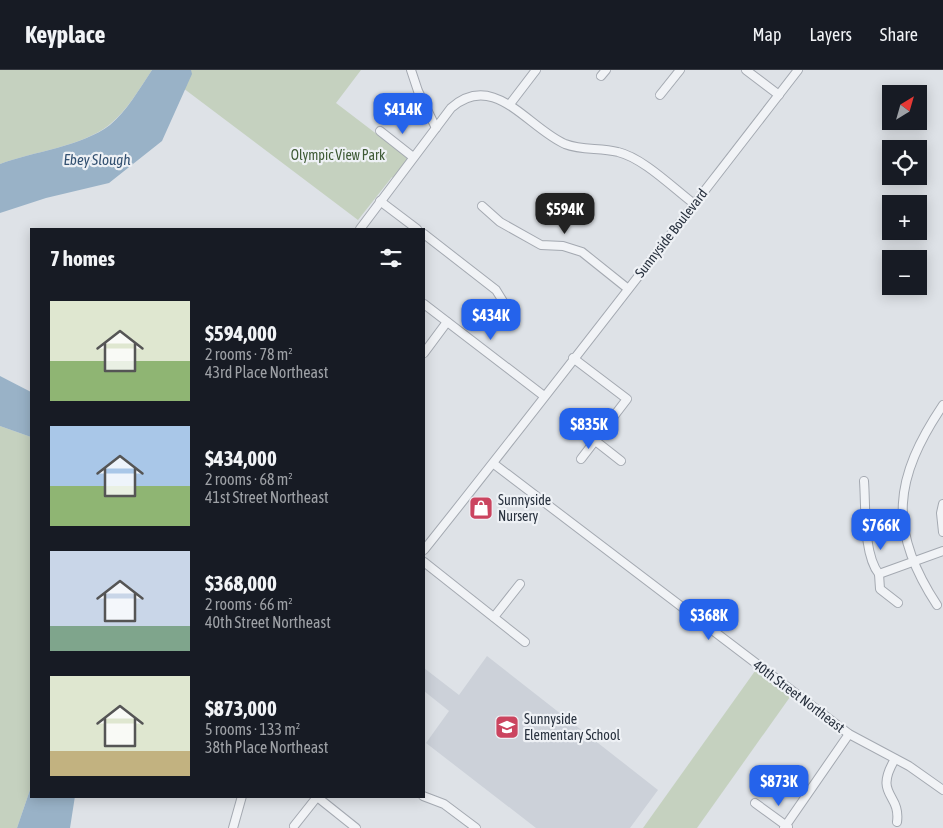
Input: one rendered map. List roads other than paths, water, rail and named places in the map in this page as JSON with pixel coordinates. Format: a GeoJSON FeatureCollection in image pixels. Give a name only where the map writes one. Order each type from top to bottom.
{"type":"FeatureCollection","features":[{"type":"Feature","properties":{"kind":"street"},"geometry":{"type":"LineString","coordinates":[[411,70],[418,91],[436,128]]}},
{"type":"Feature","properties":{"kind":"street"},"geometry":{"type":"LineString","coordinates":[[510,104],[536,70]]}},
{"type":"Feature","properties":{"kind":"street"},"geometry":{"type":"LineString","coordinates":[[660,95],[680,70]]}},
{"type":"Feature","properties":{"kind":"street"},"geometry":{"type":"LineString","coordinates":[[746,70],[779,95]]}},
{"type":"Feature","properties":{"kind":"street","name":"Sunnyside Boulevard"},"geometry":{"type":"LineString","coordinates":[[494,464],[544,396],[798,70]]}},
{"type":"Feature","properties":{"kind":"street"},"geometry":{"type":"LineString","coordinates":[[361,228],[413,157],[458,102],[481,93],[494,95],[510,104],[564,143],[582,149],[617,151],[636,159],[693,203]]}},
{"type":"Feature","properties":{"kind":"street"},"geometry":{"type":"LineString","coordinates":[[380,131],[413,157]]}},
{"type":"Feature","properties":{"kind":"street"},"geometry":{"type":"LineString","coordinates":[[380,201],[416,228]]}},
{"type":"Feature","properties":{"kind":"street"},"geometry":{"type":"LineString","coordinates":[[482,206],[500,222],[541,245],[563,246],[582,252],[628,288]]}},
{"type":"Feature","properties":{"kind":"street"},"geometry":{"type":"LineString","coordinates":[[425,235],[496,290],[504,303]]}},
{"type":"Feature","properties":{"kind":"street"},"geometry":{"type":"LineString","coordinates":[[425,305],[544,396]]}},
{"type":"Feature","properties":{"kind":"street"},"geometry":{"type":"LineString","coordinates":[[425,352],[447,322]]}},
{"type":"Feature","properties":{"kind":"street"},"geometry":{"type":"LineString","coordinates":[[574,358],[627,399],[581,459]]}},
{"type":"Feature","properties":{"kind":"street"},"geometry":{"type":"LineString","coordinates":[[937,605],[922,582],[913,563],[904,535],[902,506],[905,478],[915,451],[943,405]]}},
{"type":"Feature","properties":{"kind":"street"},"geometry":{"type":"LineString","coordinates":[[936,417],[943,422]]}},
{"type":"Feature","properties":{"kind":"street"},"geometry":{"type":"LineString","coordinates":[[570,421],[621,461]]}},
{"type":"Feature","properties":{"kind":"street"},"geometry":{"type":"LineString","coordinates":[[425,549],[494,464]]}},
{"type":"Feature","properties":{"kind":"street","name":"40th Street Northeast"},"geometry":{"type":"LineString","coordinates":[[494,464],[849,734],[916,770],[943,790]]}},
{"type":"Feature","properties":{"kind":"street"},"geometry":{"type":"LineString","coordinates":[[864,482],[868,546],[873,565],[879,574],[880,589],[898,603]]}},
{"type":"Feature","properties":{"kind":"street"},"geometry":{"type":"LineString","coordinates":[[943,504],[941,513],[943,532]]}},
{"type":"Feature","properties":{"kind":"street"},"geometry":{"type":"LineString","coordinates":[[879,574],[943,551]]}},
{"type":"Feature","properties":{"kind":"street"},"geometry":{"type":"LineString","coordinates":[[425,563],[525,642]]}},
{"type":"Feature","properties":{"kind":"street"},"geometry":{"type":"LineString","coordinates":[[494,617],[520,584]]}},
{"type":"Feature","properties":{"kind":"street"},"geometry":{"type":"LineString","coordinates":[[756,803],[786,827],[849,734]]}},
{"type":"Feature","properties":{"kind":"street"},"geometry":{"type":"LineString","coordinates":[[895,759],[885,780],[886,787],[897,811],[897,822]]}},
{"type":"Feature","properties":{"kind":"street"},"geometry":{"type":"LineString","coordinates":[[425,797],[444,804],[476,828]]}},
{"type":"Feature","properties":{"kind":"street"},"geometry":{"type":"LineString","coordinates":[[233,828],[241,798]]}},
{"type":"Feature","properties":{"kind":"street"},"geometry":{"type":"LineString","coordinates":[[294,826],[315,798]]}},
{"type":"Feature","properties":{"kind":"street"},"geometry":{"type":"LineString","coordinates":[[317,798],[356,828]]}},
{"type":"Feature","properties":{"kind":"water","name":"Ebey Slough"},"geometry":{"type":"Polygon","coordinates":[[[152,70],[191,70],[192,74],[162,141],[109,183],[46,198],[0,213],[0,164],[72,143],[99,132],[110,125],[122,113],[152,70]]]}},
{"type":"Feature","properties":{"kind":"water"},"geometry":{"type":"Polygon","coordinates":[[[0,376],[30,391],[30,437],[0,426],[0,376]]]}},
{"type":"Feature","properties":{"kind":"water"},"geometry":{"type":"Polygon","coordinates":[[[30,790],[30,798],[75,798],[70,828],[17,828],[30,790]]]}},
{"type":"Feature","properties":{"kind":"place","name":"Sunnyside Nursery"},"geometry":{"type":"Point","coordinates":[481,508]}},
{"type":"Feature","properties":{"kind":"place","name":"Sunnyside Elementary School"},"geometry":{"type":"Point","coordinates":[507,727]}},
{"type":"Feature","properties":{"kind":"park label","name":"Olympic View Park"},"geometry":{"type":"Point","coordinates":[338,155]}}]}
